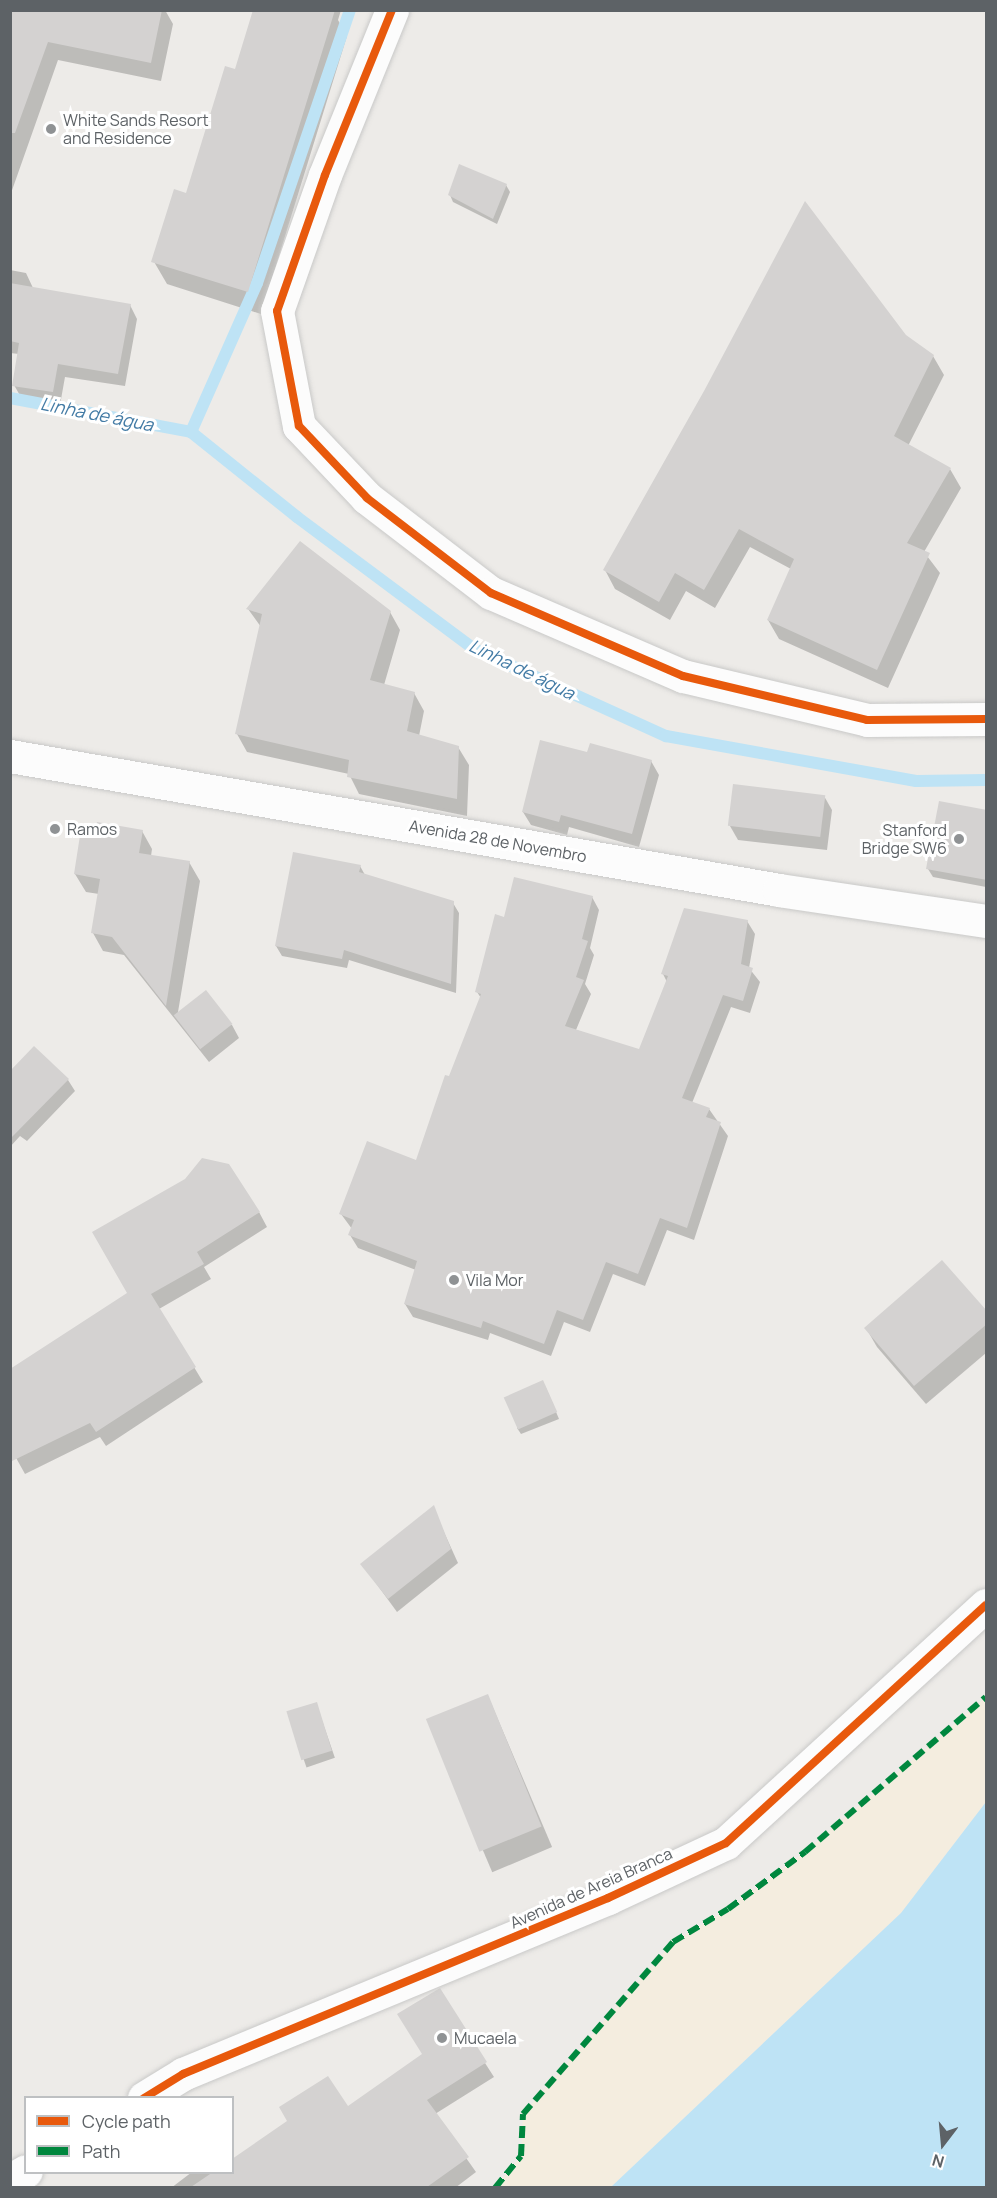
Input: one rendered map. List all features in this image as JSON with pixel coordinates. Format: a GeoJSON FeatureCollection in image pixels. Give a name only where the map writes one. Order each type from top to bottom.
{"type":"FeatureCollection","features":[{"type":"Feature","properties":{"kind":"street"},"geometry":{"type":"LineString","coordinates":[[392,10],[325,175],[276,311],[299,426],[367,498],[491,593],[683,676],[867,720],[987,719]]}},
{"type":"Feature","properties":{"kind":"street","name":"Avenida 28 de Novembro"},"geometry":{"type":"LineString","coordinates":[[10,756],[779,890],[987,921]]}},
{"type":"Feature","properties":{"kind":"street","name":"Avenida de Areia Branca"},"geometry":{"type":"LineString","coordinates":[[146,2096],[183,2073],[608,1898],[726,1844],[987,1605]]}},
{"type":"Feature","properties":{"kind":"street"},"geometry":{"type":"LineString","coordinates":[[10,2180],[24,2172]]}},
{"type":"Feature","properties":{"kind":"sand"},"geometry":{"type":"Polygon","coordinates":[[[986,1697],[986,1802],[901,1913],[611,2187],[495,2188],[521,2156],[523,2114],[673,1942],[728,1909],[805,1852],[986,1697]]]}},
{"type":"Feature","properties":{"kind":"water"},"geometry":{"type":"Polygon","coordinates":[[[986,1802],[986,2187],[611,2187],[901,1913],[986,1802]]]}},
{"type":"Feature","properties":{"kind":"building"},"geometry":{"type":"Polygon","coordinates":[[[10,10],[162,10],[151,63],[48,42],[15,133],[10,133],[10,10]]]}},
{"type":"Feature","properties":{"kind":"building"},"geometry":{"type":"Polygon","coordinates":[[[253,10],[335,10],[248,292],[151,262],[174,189],[186,193],[225,66],[235,69],[253,10]]]}},
{"type":"Feature","properties":{"kind":"building"},"geometry":{"type":"Polygon","coordinates":[[[459,164],[507,184],[493,219],[448,195],[459,164]]]}},
{"type":"Feature","properties":{"kind":"building"},"geometry":{"type":"Polygon","coordinates":[[[805,201],[906,335],[934,355],[894,436],[951,468],[907,543],[930,553],[877,670],[767,620],[794,559],[739,529],[704,590],[675,573],[659,602],[603,570],[704,391],[805,201]]]}},
{"type":"Feature","properties":{"kind":"building"},"geometry":{"type":"Polygon","coordinates":[[[10,283],[131,304],[118,374],[58,364],[53,392],[12,386],[19,343],[10,341],[10,283]]]}},
{"type":"Feature","properties":{"kind":"building"},"geometry":{"type":"Polygon","coordinates":[[[300,541],[391,611],[370,680],[415,692],[407,731],[459,746],[457,799],[347,777],[349,760],[235,734],[262,614],[246,609],[300,541]]]}},
{"type":"Feature","properties":{"kind":"building"},"geometry":{"type":"Polygon","coordinates":[[[540,740],[587,752],[590,743],[652,760],[632,834],[561,815],[559,822],[522,812],[540,740]]]}},
{"type":"Feature","properties":{"kind":"building"},"geometry":{"type":"Polygon","coordinates":[[[733,784],[825,795],[820,837],[728,826],[733,784]]]}},
{"type":"Feature","properties":{"kind":"building","name":"Stanford Bridge SW6"},"geometry":{"type":"Polygon","coordinates":[[[939,801],[987,810],[987,880],[926,869],[939,801]]]}},
{"type":"Feature","properties":{"kind":"building"},"geometry":{"type":"Polygon","coordinates":[[[97,822],[143,830],[139,853],[190,861],[166,1006],[112,937],[91,933],[100,879],[74,874],[81,829],[95,833],[97,822]]]}},
{"type":"Feature","properties":{"kind":"building"},"geometry":{"type":"Polygon","coordinates":[[[293,852],[361,865],[359,872],[454,901],[451,984],[344,950],[342,959],[275,946],[293,852]]]}},
{"type":"Feature","properties":{"kind":"building"},"geometry":{"type":"Polygon","coordinates":[[[514,877],[593,896],[582,939],[588,941],[576,977],[584,980],[565,1026],[639,1049],[668,976],[661,974],[684,908],[748,920],[741,964],[753,968],[743,1001],[723,995],[682,1098],[710,1108],[706,1117],[721,1122],[687,1228],[660,1218],[638,1274],[606,1262],[583,1320],[557,1310],[544,1344],[483,1321],[481,1328],[404,1304],[417,1261],[348,1235],[354,1220],[339,1214],[367,1141],[416,1160],[445,1075],[449,1076],[481,994],[475,992],[495,914],[504,917],[514,877]]]}},
{"type":"Feature","properties":{"kind":"building"},"geometry":{"type":"Polygon","coordinates":[[[206,990],[232,1024],[200,1049],[174,1015],[206,990]]]}},
{"type":"Feature","properties":{"kind":"building"},"geometry":{"type":"Polygon","coordinates":[[[34,1046],[69,1079],[10,1139],[10,1071],[34,1046]]]}},
{"type":"Feature","properties":{"kind":"building"},"geometry":{"type":"Polygon","coordinates":[[[202,1158],[229,1164],[260,1212],[197,1252],[204,1264],[151,1294],[196,1367],[96,1432],[90,1423],[10,1462],[10,1369],[127,1293],[92,1232],[185,1179],[202,1158]]]}},
{"type":"Feature","properties":{"kind":"building"},"geometry":{"type":"Polygon","coordinates":[[[942,1260],[987,1311],[987,1324],[914,1386],[864,1328],[942,1260]]]}},
{"type":"Feature","properties":{"kind":"building"},"geometry":{"type":"Polygon","coordinates":[[[543,1380],[557,1412],[518,1429],[504,1397],[543,1380]]]}},
{"type":"Feature","properties":{"kind":"building"},"geometry":{"type":"Polygon","coordinates":[[[434,1505],[451,1549],[388,1599],[360,1564],[434,1505]]]}},
{"type":"Feature","properties":{"kind":"building"},"geometry":{"type":"Polygon","coordinates":[[[488,1694],[542,1827],[479,1852],[426,1719],[488,1694]]]}},
{"type":"Feature","properties":{"kind":"building"},"geometry":{"type":"Polygon","coordinates":[[[317,1702],[332,1751],[301,1760],[286,1711],[317,1702]]]}},
{"type":"Feature","properties":{"kind":"building"},"geometry":{"type":"Polygon","coordinates":[[[440,1988],[487,2062],[427,2100],[469,2157],[427,2187],[191,2187],[210,2174],[234,2174],[234,2158],[287,2121],[279,2107],[328,2076],[348,2106],[422,2054],[397,2014],[440,1988]]]}},
{"type":"Feature","properties":{"kind":"waterway"},"geometry":{"type":"LineString","coordinates":[[191,432],[257,283],[350,10]]}},
{"type":"Feature","properties":{"kind":"waterway","name":"Linha de água"},"geometry":{"type":"LineString","coordinates":[[10,398],[191,432],[297,517],[474,649],[666,736],[916,781],[986,780]]}},
{"type":"Feature","properties":{"kind":"marked path"},"geometry":{"type":"LineString","coordinates":[[495,2188],[521,2156],[523,2114],[673,1942],[728,1909],[805,1852],[986,1697]]}},
{"type":"Feature","properties":{"kind":"cycle path"},"geometry":{"type":"LineString","coordinates":[[392,10],[325,175],[277,311],[299,426],[367,498],[491,593],[683,676],[867,720],[986,719]]}},
{"type":"Feature","properties":{"kind":"cycle path"},"geometry":{"type":"LineString","coordinates":[[147,2096],[183,2074],[608,1898],[726,1843],[986,1605]]}},
{"type":"Feature","properties":{"kind":"place","name":"White Sands Resort and Residence"},"geometry":{"type":"Point","coordinates":[51,129]}},
{"type":"Feature","properties":{"kind":"place","name":"Ramos"},"geometry":{"type":"Point","coordinates":[55,829]}},
{"type":"Feature","properties":{"kind":"place","name":"Stanford Bridge SW6"},"geometry":{"type":"Point","coordinates":[959,839]}},
{"type":"Feature","properties":{"kind":"place","name":"Vila Mor"},"geometry":{"type":"Point","coordinates":[454,1280]}},
{"type":"Feature","properties":{"kind":"place","name":"Mucaela"},"geometry":{"type":"Point","coordinates":[442,2038]}}]}
